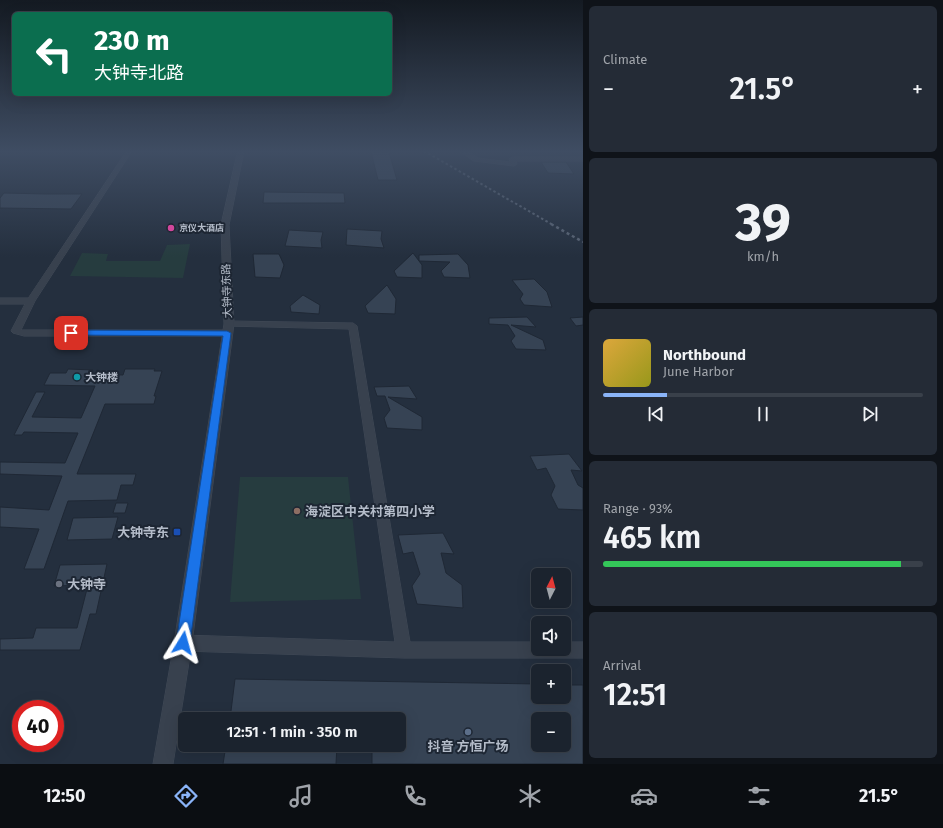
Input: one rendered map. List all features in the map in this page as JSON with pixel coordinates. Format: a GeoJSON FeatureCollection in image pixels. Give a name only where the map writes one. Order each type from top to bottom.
{"type":"FeatureCollection","features":[{"type":"Feature","properties":{"kind":"street"},"geometry":{"type":"LineString","coordinates":[[105,187],[31,301],[16,331],[24,333],[353,326],[404,650]]}},
{"type":"Feature","properties":{"kind":"street","name":"大钟寺东路"},"geometry":{"type":"LineString","coordinates":[[163,764],[183,643],[228,329],[225,225],[233,187]]}},
{"type":"Feature","properties":{"kind":"street"},"geometry":{"type":"LineString","coordinates":[[0,301],[31,301]]}},
{"type":"Feature","properties":{"kind":"street"},"geometry":{"type":"LineString","coordinates":[[183,643],[404,650],[583,650]]}},
{"type":"Feature","properties":{"kind":"green space"},"geometry":{"type":"Polygon","coordinates":[[[190,244],[183,278],[70,276],[82,253],[108,254],[106,261],[160,261],[167,245],[190,244]]]}},
{"type":"Feature","properties":{"kind":"green space"},"geometry":{"type":"Polygon","coordinates":[[[240,477],[348,477],[361,599],[230,602],[240,477]]]}},
{"type":"Feature","properties":{"kind":"building"},"geometry":{"type":"Polygon","coordinates":[[[264,192],[344,193],[345,203],[263,203],[264,192]]]}},
{"type":"Feature","properties":{"kind":"building"},"geometry":{"type":"Polygon","coordinates":[[[4,193],[82,194],[71,209],[0,208],[0,198],[4,193]]]}},
{"type":"Feature","properties":{"kind":"building"},"geometry":{"type":"Polygon","coordinates":[[[347,229],[382,231],[381,239],[384,248],[346,245],[347,229]]]}},
{"type":"Feature","properties":{"kind":"building"},"geometry":{"type":"Polygon","coordinates":[[[289,230],[323,232],[321,240],[322,248],[285,246],[289,230]]]}},
{"type":"Feature","properties":{"kind":"building"},"geometry":{"type":"Polygon","coordinates":[[[413,253],[422,265],[422,278],[397,277],[394,271],[413,253]]]}},
{"type":"Feature","properties":{"kind":"building"},"geometry":{"type":"Polygon","coordinates":[[[253,254],[279,254],[284,265],[280,278],[255,277],[253,254]]]}},
{"type":"Feature","properties":{"kind":"building"},"geometry":{"type":"Polygon","coordinates":[[[458,254],[468,265],[470,278],[444,277],[441,271],[450,262],[419,261],[419,255],[458,254]]]}},
{"type":"Feature","properties":{"kind":"building"},"geometry":{"type":"Polygon","coordinates":[[[534,279],[547,292],[552,307],[524,305],[520,299],[523,294],[512,280],[534,279]]]}},
{"type":"Feature","properties":{"kind":"building"},"geometry":{"type":"Polygon","coordinates":[[[387,285],[396,299],[395,314],[368,313],[365,306],[387,285]]]}},
{"type":"Feature","properties":{"kind":"building"},"geometry":{"type":"Polygon","coordinates":[[[303,295],[320,305],[319,314],[291,312],[290,306],[303,295]]]}},
{"type":"Feature","properties":{"kind":"building"},"geometry":{"type":"Polygon","coordinates":[[[527,317],[536,327],[511,325],[543,340],[546,350],[516,349],[511,341],[515,336],[508,325],[489,324],[489,318],[527,317]]]}},
{"type":"Feature","properties":{"kind":"building"},"geometry":{"type":"Polygon","coordinates":[[[583,317],[583,325],[576,326],[570,318],[583,317]]]}},
{"type":"Feature","properties":{"kind":"building"},"geometry":{"type":"Polygon","coordinates":[[[68,369],[93,370],[91,374],[123,375],[125,369],[155,369],[154,371],[162,371],[154,396],[156,396],[154,404],[105,404],[77,474],[136,474],[133,485],[121,485],[117,500],[68,501],[44,569],[24,569],[39,529],[0,527],[0,507],[49,510],[62,476],[0,474],[0,462],[65,463],[78,433],[24,432],[22,435],[14,435],[36,392],[45,392],[32,417],[81,418],[95,386],[44,385],[50,373],[66,373],[68,369]]]}},
{"type":"Feature","properties":{"kind":"building"},"geometry":{"type":"Polygon","coordinates":[[[409,386],[417,399],[388,397],[422,417],[422,430],[387,428],[384,418],[390,410],[385,396],[377,396],[374,387],[409,386]]]}},
{"type":"Feature","properties":{"kind":"building"},"geometry":{"type":"Polygon","coordinates":[[[569,454],[582,471],[571,470],[578,485],[583,488],[583,510],[558,509],[551,495],[555,486],[546,468],[537,470],[530,456],[569,454]]]}},
{"type":"Feature","properties":{"kind":"building"},"geometry":{"type":"Polygon","coordinates":[[[116,503],[128,503],[125,513],[113,513],[116,503]]]}},
{"type":"Feature","properties":{"kind":"building"},"geometry":{"type":"Polygon","coordinates":[[[118,517],[112,539],[67,540],[73,518],[118,517]]]}},
{"type":"Feature","properties":{"kind":"building"},"geometry":{"type":"Polygon","coordinates":[[[443,533],[454,554],[441,553],[446,573],[462,585],[463,608],[417,604],[412,586],[420,574],[413,552],[403,554],[398,535],[443,533]]]}},
{"type":"Feature","properties":{"kind":"building"},"geometry":{"type":"Polygon","coordinates":[[[107,564],[96,614],[90,614],[80,650],[0,650],[0,639],[33,638],[36,628],[77,628],[88,585],[54,586],[60,565],[107,564]]]}},
{"type":"Feature","properties":{"kind":"building","name":"抖音 方恒广场"},"geometry":{"type":"Polygon","coordinates":[[[235,679],[531,684],[531,704],[571,704],[571,685],[583,685],[583,764],[372,764],[372,752],[406,752],[406,712],[231,712],[235,679]]]}},
{"type":"Feature","properties":{"kind":"building"},"geometry":{"type":"Polygon","coordinates":[[[225,752],[337,752],[336,764],[223,764],[225,752]]]}},
{"type":"Feature","properties":{"kind":"railway"},"geometry":{"type":"LineString","coordinates":[[486,187],[553,225]]}},
{"type":"Feature","properties":{"kind":"railway"},"geometry":{"type":"LineString","coordinates":[[551,224],[583,242]]}},
{"type":"Feature","properties":{"kind":"place","name":"京仪大酒店"},"geometry":{"type":"Point","coordinates":[171,228]}},
{"type":"Feature","properties":{"kind":"place","name":"大钟楼"},"geometry":{"type":"Point","coordinates":[77,377]}},
{"type":"Feature","properties":{"kind":"place","name":"海淀区中关村第四小学"},"geometry":{"type":"Point","coordinates":[297,511]}},
{"type":"Feature","properties":{"kind":"place","name":"大钟寺东"},"geometry":{"type":"Point","coordinates":[177,532]}},
{"type":"Feature","properties":{"kind":"place","name":"大钟寺"},"geometry":{"type":"Point","coordinates":[59,584]}},
{"type":"Feature","properties":{"kind":"place","name":"抖音 方恒广场"},"geometry":{"type":"Point","coordinates":[468,732]}},
{"type":"Feature","properties":{"kind":"route"},"geometry":{"type":"LineString","coordinates":[[71,333],[227,333],[183,643]]}}]}
